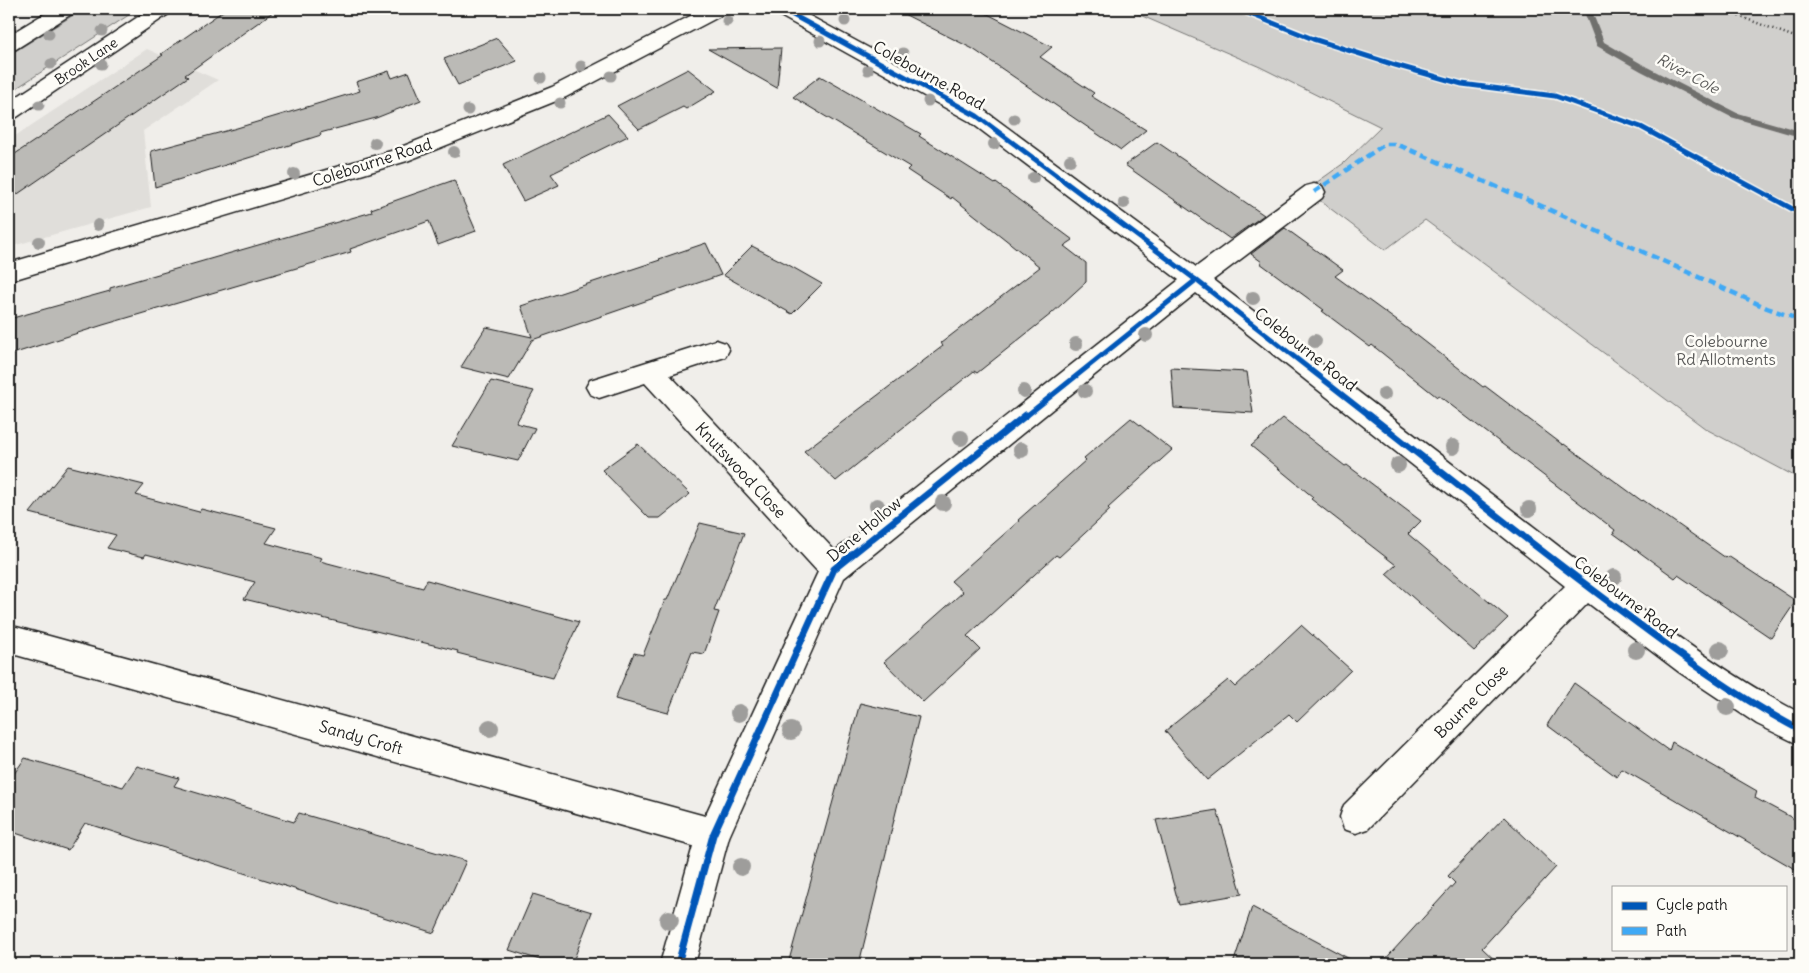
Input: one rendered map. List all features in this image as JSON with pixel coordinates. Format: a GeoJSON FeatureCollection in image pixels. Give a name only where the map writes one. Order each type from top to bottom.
{"type":"FeatureCollection","features":[{"type":"Feature","properties":{"kind":"street"},"geometry":{"type":"LineString","coordinates":[[9,44],[66,9]]}},
{"type":"Feature","properties":{"kind":"street","name":"Brook Lane"},"geometry":{"type":"LineString","coordinates":[[9,112],[163,9]]}},
{"type":"Feature","properties":{"kind":"street","name":"Colebourne Road"},"geometry":{"type":"LineString","coordinates":[[9,272],[399,156],[559,92],[719,9]]}},
{"type":"Feature","properties":{"kind":"street","name":"Colebourne Road"},"geometry":{"type":"LineString","coordinates":[[782,9],[977,116],[1196,280],[1586,585],[1690,662],[1768,714],[1800,730]]}},
{"type":"Feature","properties":{"kind":"street","name":"Dene Hollow"},"geometry":{"type":"LineString","coordinates":[[678,964],[713,835],[834,569],[1196,280],[1314,192]]}},
{"type":"Feature","properties":{"kind":"street"},"geometry":{"type":"LineString","coordinates":[[599,386],[716,350]]}},
{"type":"Feature","properties":{"kind":"street","name":"Knutswood Close"},"geometry":{"type":"LineString","coordinates":[[649,370],[834,569]]}},
{"type":"Feature","properties":{"kind":"street","name":"Bourne Close"},"geometry":{"type":"LineString","coordinates":[[1356,817],[1586,585]]}},
{"type":"Feature","properties":{"kind":"street","name":"Sandy Croft"},"geometry":{"type":"LineString","coordinates":[[9,640],[713,835]]}},
{"type":"Feature","properties":{"kind":"path"},"geometry":{"type":"LineString","coordinates":[[1544,9],[1557,12],[1610,9]]}},
{"type":"Feature","properties":{"kind":"path"},"geometry":{"type":"LineString","coordinates":[[1720,9],[1800,39]]}},
{"type":"Feature","properties":{"kind":"shaded area"},"geometry":{"type":"Polygon","coordinates":[[[147,49],[218,80],[143,131],[151,207],[9,247],[9,140],[147,49]]]}},
{"type":"Feature","properties":{"kind":"green space"},"geometry":{"type":"Polygon","coordinates":[[[83,9],[138,9],[9,93],[9,55],[83,9]]]}},
{"type":"Feature","properties":{"kind":"green space","name":"Colebourne Rd Allotments"},"geometry":{"type":"Polygon","coordinates":[[[1126,9],[1800,9],[1800,479],[1706,429],[1425,220],[1385,250],[1306,190],[1344,163],[1381,127],[1260,67],[1126,9]]]}},
{"type":"Feature","properties":{"kind":"building"},"geometry":{"type":"Polygon","coordinates":[[[226,9],[277,9],[185,75],[188,77],[9,200],[9,158],[163,55],[161,54],[226,9]]]}},
{"type":"Feature","properties":{"kind":"building"},"geometry":{"type":"Polygon","coordinates":[[[894,9],[978,9],[1052,47],[1040,57],[1094,93],[1091,96],[1146,130],[1121,150],[973,49],[894,9]]]}},
{"type":"Feature","properties":{"kind":"building"},"geometry":{"type":"Polygon","coordinates":[[[497,38],[517,61],[458,85],[444,59],[497,38]]]}},
{"type":"Feature","properties":{"kind":"building"},"geometry":{"type":"Polygon","coordinates":[[[781,48],[777,88],[708,49],[781,48]]]}},
{"type":"Feature","properties":{"kind":"building"},"geometry":{"type":"Polygon","coordinates":[[[688,69],[716,91],[686,109],[683,107],[639,129],[617,106],[688,69]]]}},
{"type":"Feature","properties":{"kind":"building"},"geometry":{"type":"Polygon","coordinates":[[[389,71],[392,78],[409,72],[421,100],[376,118],[320,133],[321,135],[155,187],[151,151],[237,128],[360,91],[356,82],[389,71]]]}},
{"type":"Feature","properties":{"kind":"building"},"geometry":{"type":"Polygon","coordinates":[[[820,76],[921,134],[919,136],[996,183],[1073,240],[1064,246],[1086,263],[1086,282],[1051,314],[977,373],[974,371],[836,481],[804,451],[943,346],[941,343],[1040,267],[952,197],[951,199],[907,170],[910,167],[793,97],[820,76]]]}},
{"type":"Feature","properties":{"kind":"building"},"geometry":{"type":"Polygon","coordinates":[[[608,114],[628,136],[551,174],[559,185],[523,201],[503,165],[608,114]]]}},
{"type":"Feature","properties":{"kind":"building"},"geometry":{"type":"Polygon","coordinates":[[[1157,142],[1264,215],[1230,239],[1125,165],[1157,142]]]}},
{"type":"Feature","properties":{"kind":"building"},"geometry":{"type":"Polygon","coordinates":[[[454,180],[476,231],[438,245],[429,221],[350,249],[351,252],[103,325],[9,355],[9,319],[110,291],[110,288],[372,212],[371,209],[454,180]]]}},
{"type":"Feature","properties":{"kind":"building"},"geometry":{"type":"Polygon","coordinates":[[[1285,228],[1343,270],[1335,276],[1419,337],[1483,387],[1485,386],[1563,445],[1642,501],[1726,558],[1728,556],[1796,601],[1771,638],[1678,575],[1675,578],[1613,533],[1615,530],[1439,396],[1437,397],[1372,345],[1370,347],[1260,263],[1262,262],[1251,254],[1285,228]]]}},
{"type":"Feature","properties":{"kind":"building"},"geometry":{"type":"Polygon","coordinates":[[[706,243],[721,275],[532,340],[509,379],[461,367],[486,327],[532,337],[521,306],[706,243]]]}},
{"type":"Feature","properties":{"kind":"building"},"geometry":{"type":"Polygon","coordinates":[[[752,246],[822,284],[792,314],[723,275],[752,246]]]}},
{"type":"Feature","properties":{"kind":"building"},"geometry":{"type":"Polygon","coordinates":[[[1171,368],[1247,372],[1253,413],[1174,408],[1171,368]]]}},
{"type":"Feature","properties":{"kind":"building"},"geometry":{"type":"Polygon","coordinates":[[[491,381],[534,391],[516,423],[535,428],[518,461],[452,446],[491,381]]]}},
{"type":"Feature","properties":{"kind":"building"},"geometry":{"type":"Polygon","coordinates":[[[1131,418],[1172,450],[1108,508],[1110,510],[1059,557],[1056,555],[967,636],[980,649],[923,702],[884,662],[963,592],[951,581],[1086,460],[1084,458],[1131,418]]]}},
{"type":"Feature","properties":{"kind":"building"},"geometry":{"type":"Polygon","coordinates":[[[1283,418],[1421,521],[1408,534],[1508,618],[1474,651],[1386,574],[1396,565],[1311,499],[1313,497],[1251,446],[1283,418]]]}},
{"type":"Feature","properties":{"kind":"building"},"geometry":{"type":"Polygon","coordinates":[[[638,444],[690,494],[660,518],[649,518],[602,470],[638,444]]]}},
{"type":"Feature","properties":{"kind":"building"},"geometry":{"type":"Polygon","coordinates":[[[68,466],[144,485],[136,495],[199,512],[201,509],[276,528],[266,543],[322,558],[320,561],[423,588],[427,580],[579,622],[553,678],[457,653],[458,651],[244,599],[255,582],[146,554],[144,557],[107,548],[116,535],[30,513],[68,466]]]}},
{"type":"Feature","properties":{"kind":"building"},"geometry":{"type":"Polygon","coordinates":[[[700,523],[744,533],[714,611],[719,612],[704,654],[692,652],[668,713],[615,699],[634,653],[643,655],[665,600],[667,600],[700,523]]]}},
{"type":"Feature","properties":{"kind":"building"},"geometry":{"type":"Polygon","coordinates":[[[1301,625],[1351,670],[1297,722],[1289,714],[1207,780],[1165,731],[1228,680],[1235,687],[1301,625]]]}},
{"type":"Feature","properties":{"kind":"building"},"geometry":{"type":"Polygon","coordinates":[[[1574,683],[1669,751],[1672,742],[1757,791],[1755,798],[1800,822],[1800,872],[1622,769],[1617,777],[1547,725],[1574,683]]]}},
{"type":"Feature","properties":{"kind":"building"},"geometry":{"type":"Polygon","coordinates":[[[860,703],[919,717],[859,964],[788,964],[860,703]]]}},
{"type":"Feature","properties":{"kind":"building"},"geometry":{"type":"Polygon","coordinates":[[[25,758],[123,787],[137,766],[179,778],[174,786],[294,822],[299,813],[466,861],[434,933],[85,823],[68,850],[9,831],[9,781],[25,758]]]}},
{"type":"Feature","properties":{"kind":"building"},"geometry":{"type":"Polygon","coordinates":[[[1217,810],[1242,894],[1179,905],[1156,820],[1217,810]]]}},
{"type":"Feature","properties":{"kind":"building"},"geometry":{"type":"Polygon","coordinates":[[[1504,817],[1556,867],[1482,948],[1499,964],[1381,964],[1455,883],[1448,876],[1504,817]]]}},
{"type":"Feature","properties":{"kind":"building"},"geometry":{"type":"Polygon","coordinates":[[[533,894],[592,912],[572,964],[552,964],[509,950],[533,894]]]}},
{"type":"Feature","properties":{"kind":"building"},"geometry":{"type":"Polygon","coordinates":[[[1252,907],[1359,964],[1233,964],[1252,907]]]}},
{"type":"Feature","properties":{"kind":"waterway","name":"River Cole"},"geometry":{"type":"LineString","coordinates":[[1587,9],[1600,44],[1734,115],[1800,134]]}},
{"type":"Feature","properties":{"kind":"marked path"},"geometry":{"type":"LineString","coordinates":[[1314,192],[1385,144],[1396,144],[1528,200],[1767,308],[1800,320]]}},
{"type":"Feature","properties":{"kind":"cycle path"},"geometry":{"type":"LineString","coordinates":[[782,9],[977,116],[1196,280],[1586,585],[1690,662],[1768,713],[1800,730]]}},
{"type":"Feature","properties":{"kind":"cycle path"},"geometry":{"type":"LineString","coordinates":[[1238,9],[1313,39],[1395,65],[1462,84],[1555,96],[1641,127],[1800,213]]}},
{"type":"Feature","properties":{"kind":"cycle path"},"geometry":{"type":"LineString","coordinates":[[678,964],[713,835],[834,569],[1196,280]]}}]}
